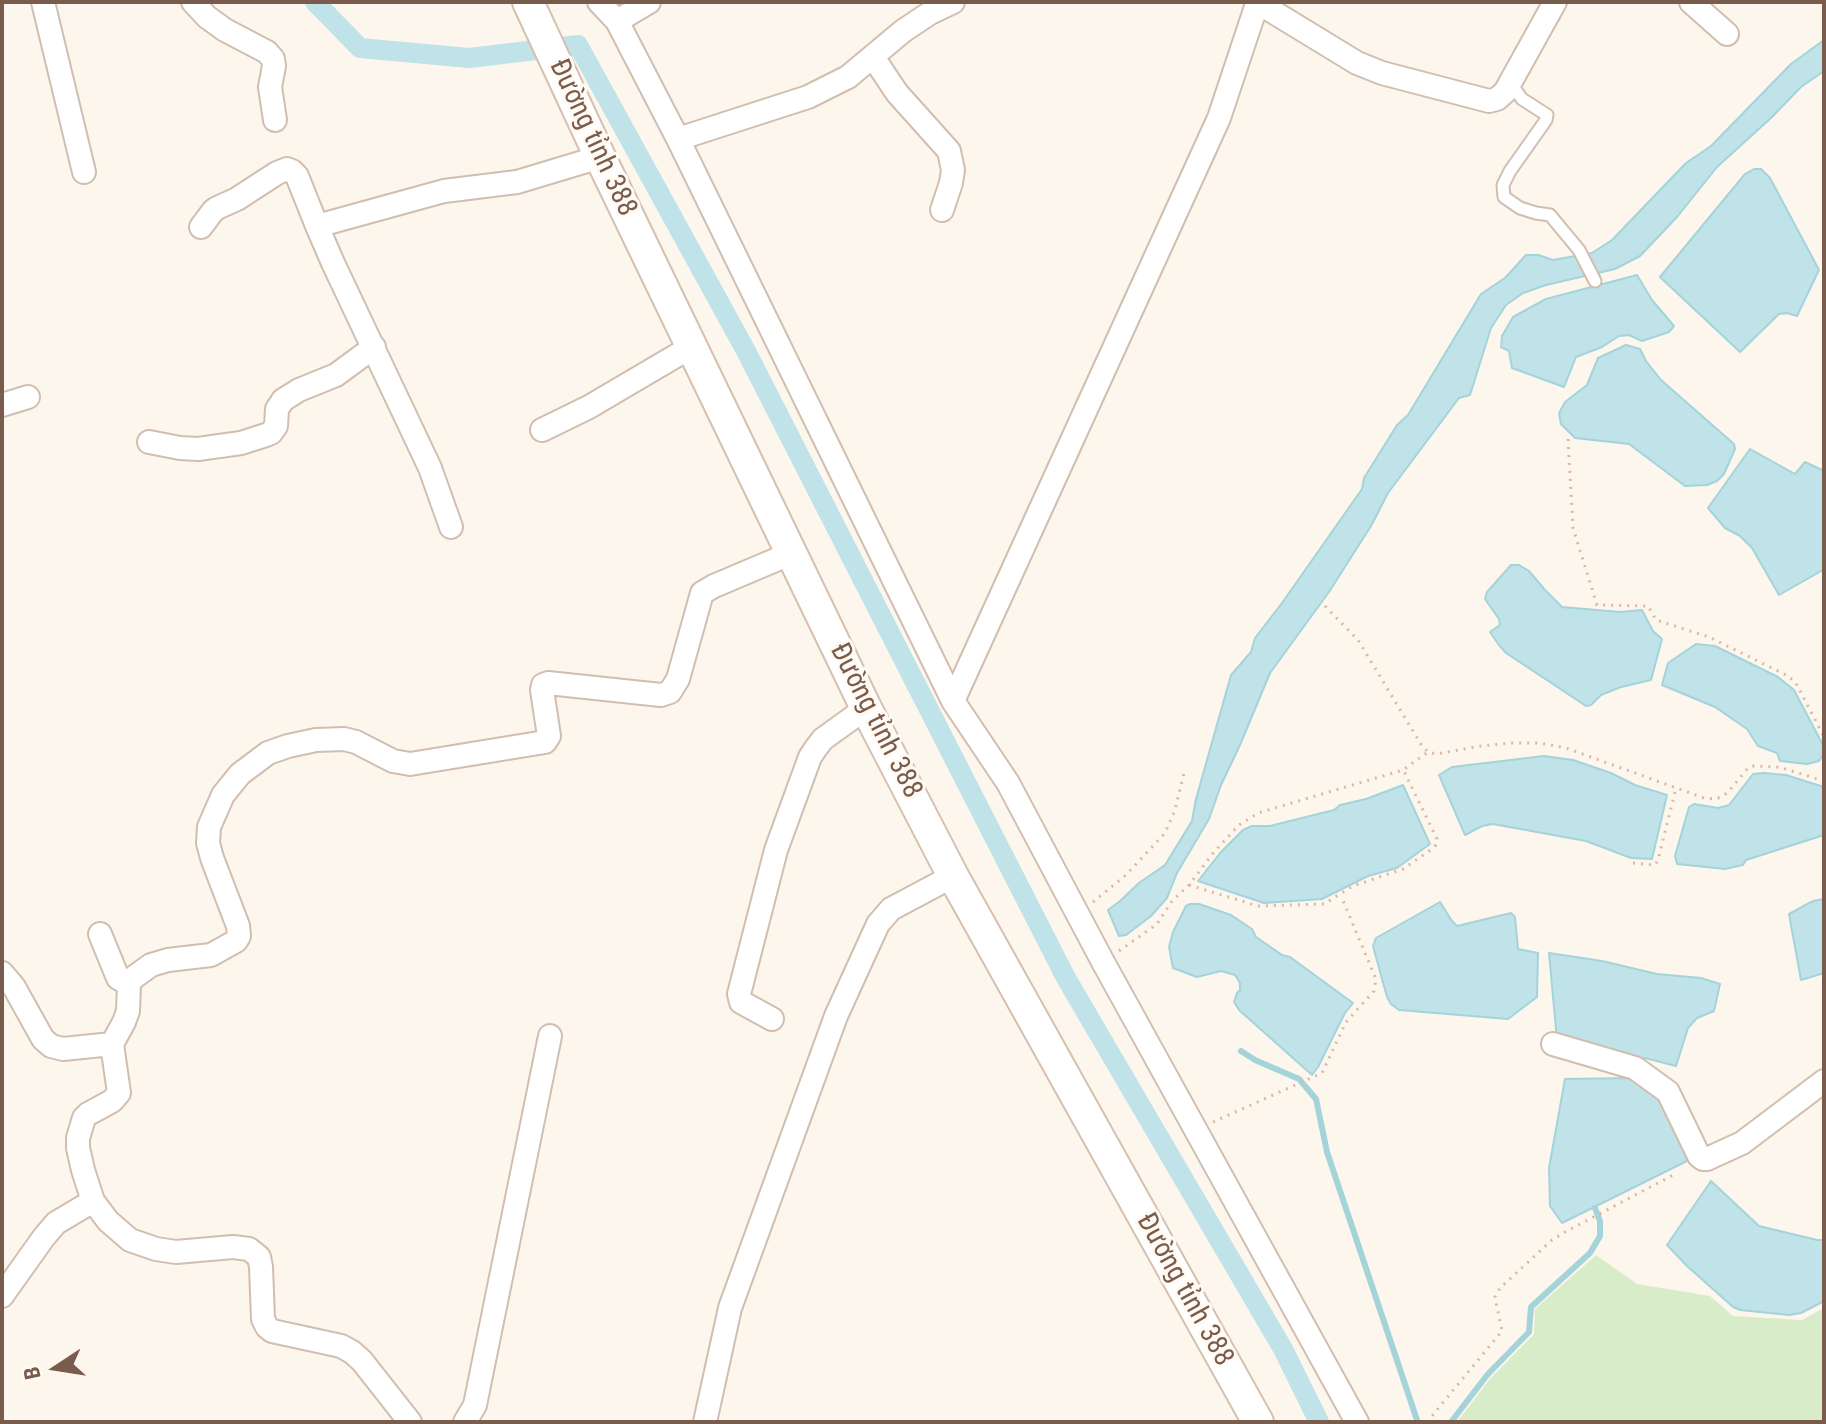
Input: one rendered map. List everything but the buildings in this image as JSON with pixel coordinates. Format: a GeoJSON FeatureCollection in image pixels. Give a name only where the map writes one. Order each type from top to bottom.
{"type":"FeatureCollection","features":[{"type":"Feature","properties":{"kind":"main road","name":"Đường tỉnh 388"},"geometry":{"type":"LineString","coordinates":[[528,2],[866,708],[953,876],[1258,1422]]}},
{"type":"Feature","properties":{"kind":"street"},"geometry":{"type":"LineString","coordinates":[[43,2],[84,172]]}},
{"type":"Feature","properties":{"kind":"street"},"geometry":{"type":"LineString","coordinates":[[193,2],[225,30],[270,55],[274,66],[270,87],[275,120]]}},
{"type":"Feature","properties":{"kind":"street"},"geometry":{"type":"LineString","coordinates":[[599,2],[617,21],[678,139],[953,701],[1008,783],[1103,962],[1357,1422]]}},
{"type":"Feature","properties":{"kind":"street"},"geometry":{"type":"LineString","coordinates":[[617,21],[649,2]]}},
{"type":"Feature","properties":{"kind":"street"},"geometry":{"type":"LineString","coordinates":[[678,139],[808,97],[848,77],[903,31],[953,2]]}},
{"type":"Feature","properties":{"kind":"street"},"geometry":{"type":"LineString","coordinates":[[953,701],[1219,118],[1257,3],[1357,63],[1382,73],[1489,101],[1505,92],[1555,2]]}},
{"type":"Feature","properties":{"kind":"street"},"geometry":{"type":"LineString","coordinates":[[1691,2],[1727,34]]}},
{"type":"Feature","properties":{"kind":"street"},"geometry":{"type":"LineString","coordinates":[[873,57],[897,93],[949,151],[953,170],[942,210]]}},
{"type":"Feature","properties":{"kind":"street"},"geometry":{"type":"LineString","coordinates":[[317,226],[444,191],[517,182],[600,157]]}},
{"type":"Feature","properties":{"kind":"street"},"geometry":{"type":"LineString","coordinates":[[201,227],[217,208],[277,173],[287,169],[297,176],[333,263],[430,468],[451,527]]}},
{"type":"Feature","properties":{"kind":"street"},"geometry":{"type":"LineString","coordinates":[[149,442],[198,449],[241,443],[271,433],[276,426],[277,409],[283,400],[336,375],[374,347]]}},
{"type":"Feature","properties":{"kind":"street"},"geometry":{"type":"LineString","coordinates":[[542,430],[589,407],[691,347]]}},
{"type":"Feature","properties":{"kind":"street"},"geometry":{"type":"LineString","coordinates":[[2,405],[28,397]]}},
{"type":"Feature","properties":{"kind":"street"},"geometry":{"type":"LineString","coordinates":[[410,1422],[352,1352],[341,1346],[272,1331],[267,1327],[263,1319],[259,1257],[249,1249],[233,1247],[176,1252],[156,1249],[130,1240],[108,1221],[93,1201],[83,1170],[78,1138],[84,1118],[117,1098],[119,1093],[112,1044],[128,1011],[129,984],[151,965],[211,955],[236,941],[238,926],[208,843],[209,827],[223,795],[240,774],[268,753],[316,740],[344,739],[393,761],[410,764],[545,742],[549,736],[543,685],[548,683],[661,695],[670,692],[678,679],[702,593],[792,553]]}},
{"type":"Feature","properties":{"kind":"street"},"geometry":{"type":"LineString","coordinates":[[772,1019],[741,1002],[739,994],[776,850],[810,757],[823,739],[866,708]]}},
{"type":"Feature","properties":{"kind":"street"},"geometry":{"type":"LineString","coordinates":[[705,1422],[730,1308],[836,1016],[878,924],[891,909],[953,876]]}},
{"type":"Feature","properties":{"kind":"street"},"geometry":{"type":"LineString","coordinates":[[100,934],[118,978],[129,984]]}},
{"type":"Feature","properties":{"kind":"street"},"geometry":{"type":"LineString","coordinates":[[2,973],[14,987],[43,1039],[51,1046],[63,1049],[112,1044]]}},
{"type":"Feature","properties":{"kind":"street"},"geometry":{"type":"LineString","coordinates":[[465,1422],[475,1405],[550,1036]]}},
{"type":"Feature","properties":{"kind":"street"},"geometry":{"type":"LineString","coordinates":[[1553,1044],[1635,1068],[1668,1092],[1703,1159],[1742,1143],[1824,1081]]}},
{"type":"Feature","properties":{"kind":"street"},"geometry":{"type":"LineString","coordinates":[[2,1296],[56,1223],[93,1201]]}},
{"type":"Feature","properties":{"kind":"lane"},"geometry":{"type":"LineString","coordinates":[[1514,88],[1522,99],[1547,115],[1510,171],[1503,185],[1504,197],[1520,208],[1550,215],[1579,250],[1595,281]]}},
{"type":"Feature","properties":{"kind":"path"},"geometry":{"type":"LineString","coordinates":[[1568,439],[1573,528],[1597,605],[1648,606],[1656,620],[1709,637],[1788,676],[1796,683],[1824,737]]}},
{"type":"Feature","properties":{"kind":"path"},"geometry":{"type":"LineString","coordinates":[[1325,606],[1358,640],[1428,752],[1436,754],[1481,746],[1540,743],[1566,748],[1704,798],[1716,799],[1729,791],[1748,768],[1754,766],[1779,767],[1824,781]]}},
{"type":"Feature","properties":{"kind":"path"},"geometry":{"type":"LineString","coordinates":[[1103,962],[1157,924],[1172,901],[1239,825],[1258,813],[1403,770],[1428,752]]}},
{"type":"Feature","properties":{"kind":"path"},"geometry":{"type":"LineString","coordinates":[[1189,885],[1258,906],[1324,904],[1353,886],[1403,869],[1436,845],[1437,839],[1403,770]]}},
{"type":"Feature","properties":{"kind":"path"},"geometry":{"type":"LineString","coordinates":[[1078,914],[1126,875],[1165,833],[1171,823],[1184,773]]}},
{"type":"Feature","properties":{"kind":"path"},"geometry":{"type":"LineString","coordinates":[[1633,863],[1655,865],[1658,860],[1676,788]]}},
{"type":"Feature","properties":{"kind":"path"},"geometry":{"type":"LineString","coordinates":[[1195,1130],[1322,1073],[1346,1022],[1374,991],[1376,979],[1340,894]]}},
{"type":"Feature","properties":{"kind":"path"},"geometry":{"type":"LineString","coordinates":[[1427,1422],[1502,1331],[1495,1305],[1500,1288],[1552,1240],[1677,1173]]}},
{"type":"Feature","properties":{"kind":"green space"},"geometry":{"type":"Polygon","coordinates":[[[1596,1255],[1637,1284],[1710,1296],[1733,1316],[1802,1320],[1824,1308],[1824,1422],[1457,1422],[1489,1380],[1534,1334],[1535,1309],[1596,1255]]]}},
{"type":"Feature","properties":{"kind":"water"},"geometry":{"type":"Polygon","coordinates":[[[1824,40],[1824,71],[1801,87],[1717,167],[1677,217],[1640,256],[1615,269],[1523,293],[1506,305],[1491,328],[1470,395],[1459,398],[1388,493],[1329,592],[1270,673],[1209,819],[1177,873],[1167,898],[1151,916],[1126,935],[1119,936],[1108,910],[1165,865],[1192,821],[1231,675],[1251,652],[1255,638],[1362,489],[1364,478],[1397,425],[1408,415],[1481,294],[1505,278],[1526,255],[1553,260],[1592,253],[1612,240],[1686,163],[1711,146],[1791,64],[1824,40]]]}},
{"type":"Feature","properties":{"kind":"water"},"geometry":{"type":"Polygon","coordinates":[[[1761,169],[1770,178],[1819,270],[1797,316],[1779,314],[1740,352],[1660,277],[1745,174],[1761,169]]]}},
{"type":"Feature","properties":{"kind":"water"},"geometry":{"type":"Polygon","coordinates":[[[1637,275],[1652,300],[1674,326],[1669,332],[1642,341],[1629,335],[1619,336],[1602,347],[1576,357],[1564,387],[1512,368],[1509,351],[1501,347],[1502,336],[1513,317],[1546,299],[1637,275]]]}},
{"type":"Feature","properties":{"kind":"water"},"geometry":{"type":"Polygon","coordinates":[[[1626,345],[1640,349],[1661,380],[1734,444],[1735,449],[1724,474],[1717,481],[1707,485],[1685,486],[1629,444],[1575,438],[1561,424],[1559,413],[1565,402],[1587,385],[1598,358],[1626,345]]]}},
{"type":"Feature","properties":{"kind":"water"},"geometry":{"type":"Polygon","coordinates":[[[1750,449],[1795,474],[1805,462],[1824,471],[1823,570],[1779,595],[1752,548],[1740,536],[1725,528],[1708,508],[1750,449]]]}},
{"type":"Feature","properties":{"kind":"water"},"geometry":{"type":"Polygon","coordinates":[[[1511,565],[1519,565],[1529,571],[1562,607],[1620,612],[1642,610],[1653,631],[1662,639],[1651,680],[1601,695],[1586,706],[1506,653],[1490,632],[1500,625],[1485,599],[1487,592],[1511,565]]]}},
{"type":"Feature","properties":{"kind":"water"},"geometry":{"type":"Polygon","coordinates":[[[1696,644],[1715,646],[1778,677],[1794,690],[1824,747],[1819,761],[1807,764],[1780,761],[1777,753],[1758,746],[1747,729],[1715,707],[1662,685],[1668,663],[1696,644]]]}},
{"type":"Feature","properties":{"kind":"water"},"geometry":{"type":"Polygon","coordinates":[[[1544,756],[1573,760],[1667,795],[1652,859],[1631,858],[1586,841],[1493,824],[1465,835],[1439,775],[1452,767],[1544,756]]]}},
{"type":"Feature","properties":{"kind":"water"},"geometry":{"type":"Polygon","coordinates":[[[1753,774],[1786,775],[1824,787],[1824,835],[1725,869],[1677,864],[1675,856],[1689,807],[1694,804],[1718,808],[1729,805],[1753,774]]]}},
{"type":"Feature","properties":{"kind":"water"},"geometry":{"type":"Polygon","coordinates":[[[1403,785],[1430,844],[1397,868],[1368,876],[1322,899],[1264,903],[1198,881],[1243,830],[1334,810],[1340,805],[1403,785]]]}},
{"type":"Feature","properties":{"kind":"water"},"geometry":{"type":"Polygon","coordinates":[[[1824,899],[1824,973],[1801,980],[1789,914],[1813,901],[1824,899]]]}},
{"type":"Feature","properties":{"kind":"water"},"geometry":{"type":"Polygon","coordinates":[[[1440,902],[1457,926],[1511,913],[1515,917],[1518,949],[1538,953],[1537,997],[1508,1019],[1399,1010],[1391,1004],[1373,946],[1376,938],[1440,902]]]}},
{"type":"Feature","properties":{"kind":"water"},"geometry":{"type":"Polygon","coordinates":[[[1190,904],[1231,915],[1252,929],[1256,937],[1290,957],[1353,1003],[1312,1075],[1239,1010],[1234,1002],[1240,983],[1235,975],[1221,971],[1197,977],[1173,968],[1169,947],[1173,932],[1190,904]]]}},
{"type":"Feature","properties":{"kind":"water"},"geometry":{"type":"Polygon","coordinates":[[[1549,953],[1657,974],[1701,978],[1720,984],[1714,1011],[1697,1018],[1688,1028],[1676,1066],[1645,1058],[1623,1060],[1557,1040],[1549,953]]]}},
{"type":"Feature","properties":{"kind":"water"},"geometry":{"type":"Polygon","coordinates":[[[1633,1078],[1660,1095],[1691,1159],[1562,1223],[1550,1206],[1549,1168],[1565,1079],[1633,1078]]]}},
{"type":"Feature","properties":{"kind":"water"},"geometry":{"type":"Polygon","coordinates":[[[1711,1181],[1759,1226],[1824,1240],[1824,1301],[1801,1313],[1789,1315],[1740,1310],[1733,1307],[1667,1245],[1711,1181]]]}},
{"type":"Feature","properties":{"kind":"waterway"},"geometry":{"type":"LineString","coordinates":[[315,2],[360,48],[469,58],[578,45],[746,351],[1066,978],[1283,1349],[1319,1422]]}},
{"type":"Feature","properties":{"kind":"waterway"},"geometry":{"type":"LineString","coordinates":[[1241,1051],[1299,1079],[1316,1099],[1327,1152],[1417,1420]]}},
{"type":"Feature","properties":{"kind":"waterway"},"geometry":{"type":"LineString","coordinates":[[1451,1422],[1488,1374],[1529,1332],[1531,1307],[1590,1253],[1600,1236],[1600,1221],[1595,1208]]}}]}
